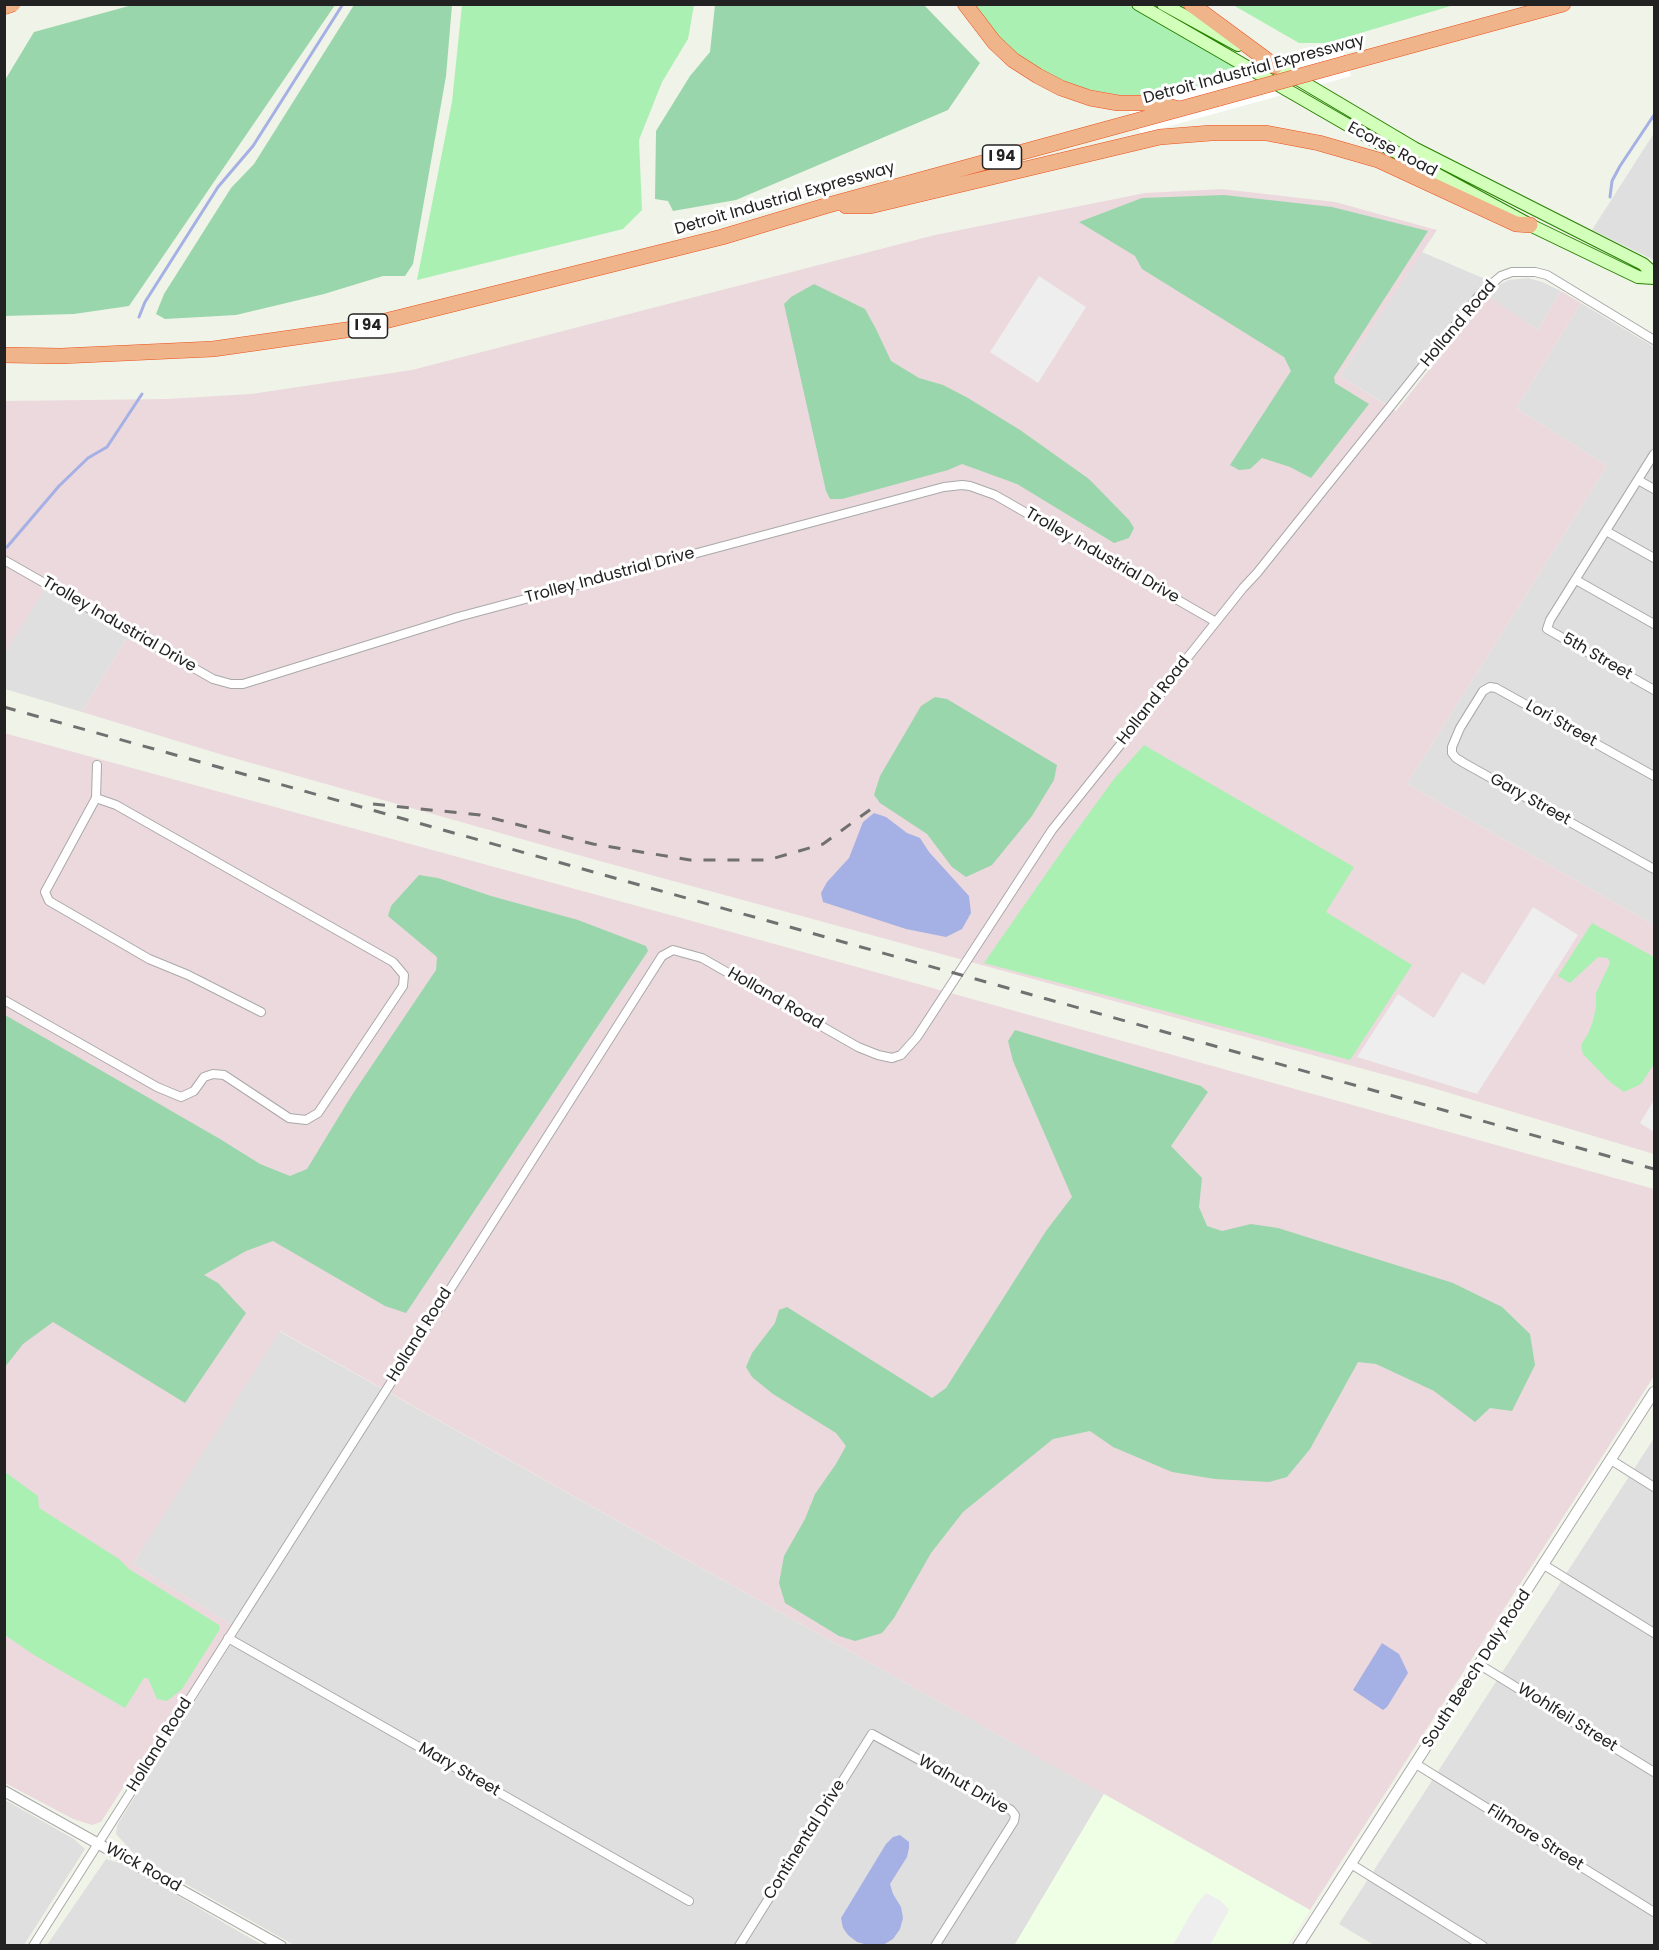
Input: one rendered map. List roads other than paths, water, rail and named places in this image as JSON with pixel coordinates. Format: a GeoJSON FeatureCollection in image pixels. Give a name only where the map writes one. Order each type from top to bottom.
{"type":"FeatureCollection","features":[{"type":"Feature","properties":{"kind":"highway"},"geometry":{"type":"LineString","coordinates":[[4,7],[11,4]]}},
{"type":"Feature","properties":{"kind":"highway"},"geometry":{"type":"LineString","coordinates":[[965,4],[994,42],[1013,60],[1061,88],[1100,100],[1118,103],[1157,103],[1179,109]]}},
{"type":"Feature","properties":{"kind":"highway"},"geometry":{"type":"LineString","coordinates":[[1191,4],[1275,66]]}},
{"type":"Feature","properties":{"kind":"highway","name":"Detroit Industrial Expressway"},"geometry":{"type":"LineString","coordinates":[[4,355],[72,356],[213,349],[353,329],[722,237],[825,206],[1563,4]]}},
{"type":"Feature","properties":{"kind":"highway"},"geometry":{"type":"LineString","coordinates":[[825,206],[870,206],[1160,137],[1212,133],[1266,134],[1319,143],[1378,160],[1516,224],[1530,225]]}},
{"type":"Feature","properties":{"kind":"main road","name":"Ecorse Road"},"geometry":{"type":"LineString","coordinates":[[1138,4],[1372,140],[1530,225],[1638,276],[1654,276]]}},
{"type":"Feature","properties":{"kind":"main road","name":"Ecorse Road"},"geometry":{"type":"LineString","coordinates":[[1163,4],[1275,66],[1414,148],[1643,264],[1654,276]]}},
{"type":"Feature","properties":{"kind":"street"},"geometry":{"type":"LineString","coordinates":[[4,12],[11,4]]}},
{"type":"Feature","properties":{"kind":"street","name":"Holland Road"},"geometry":{"type":"LineString","coordinates":[[33,1946],[662,956],[673,950],[702,958],[858,1047],[892,1058],[901,1055],[917,1037],[1052,830],[1216,622],[1482,292],[1496,278],[1524,270],[1547,275],[1654,340]]}},
{"type":"Feature","properties":{"kind":"street"},"geometry":{"type":"LineString","coordinates":[[1654,454],[1576,580],[1654,624]]}},
{"type":"Feature","properties":{"kind":"street"},"geometry":{"type":"LineString","coordinates":[[1638,480],[1654,489]]}},
{"type":"Feature","properties":{"kind":"street","name":"Trolley Industrial Drive"},"geometry":{"type":"LineString","coordinates":[[4,560],[213,679],[231,684],[243,684],[458,617],[926,492],[962,485],[995,495],[1216,622]]}},
{"type":"Feature","properties":{"kind":"street"},"geometry":{"type":"LineString","coordinates":[[1606,531],[1654,558]]}},
{"type":"Feature","properties":{"kind":"street","name":"5th Street"},"geometry":{"type":"LineString","coordinates":[[1576,580],[1550,620],[1547,629],[1654,690]]}},
{"type":"Feature","properties":{"kind":"street","name":"Lori Street"},"geometry":{"type":"LineString","coordinates":[[1473,707],[1487,688],[1497,688],[1654,776]]}},
{"type":"Feature","properties":{"kind":"street","name":"Gary Street"},"geometry":{"type":"LineString","coordinates":[[1473,707],[1454,741],[1452,753],[1456,758],[1654,869]]}},
{"type":"Feature","properties":{"kind":"street"},"geometry":{"type":"LineString","coordinates":[[98,765],[96,798],[45,892],[49,901],[149,959],[188,975],[261,1012]]}},
{"type":"Feature","properties":{"kind":"street"},"geometry":{"type":"LineString","coordinates":[[4,1000],[157,1087],[181,1097],[194,1091],[204,1077],[213,1074],[224,1075],[289,1118],[306,1120],[318,1113],[403,986],[404,975],[393,962],[116,805],[96,798]]}},
{"type":"Feature","properties":{"kind":"street","name":"South Beech Daly Road"},"geometry":{"type":"LineString","coordinates":[[1298,1946],[1654,1392]]}},
{"type":"Feature","properties":{"kind":"street"},"geometry":{"type":"LineString","coordinates":[[1611,1460],[1654,1487]]}},
{"type":"Feature","properties":{"kind":"street"},"geometry":{"type":"LineString","coordinates":[[1544,1565],[1654,1633]]}},
{"type":"Feature","properties":{"kind":"street","name":"Mary Street"},"geometry":{"type":"LineString","coordinates":[[228,1638],[689,1901]]}},
{"type":"Feature","properties":{"kind":"street","name":"Wohlfeil Street"},"geometry":{"type":"LineString","coordinates":[[1480,1665],[1654,1772]]}},
{"type":"Feature","properties":{"kind":"street","name":"Continental Drive"},"geometry":{"type":"LineString","coordinates":[[739,1946],[872,1734]]}},
{"type":"Feature","properties":{"kind":"street","name":"Walnut Drive"},"geometry":{"type":"LineString","coordinates":[[872,1734],[1011,1810],[1015,1815],[1012,1825],[935,1946]]}},
{"type":"Feature","properties":{"kind":"street","name":"Filmore Street"},"geometry":{"type":"LineString","coordinates":[[1416,1764],[1654,1912]]}},
{"type":"Feature","properties":{"kind":"street","name":"Wick Road"},"geometry":{"type":"LineString","coordinates":[[4,1791],[281,1946]]}},
{"type":"Feature","properties":{"kind":"street"},"geometry":{"type":"LineString","coordinates":[[1351,1864],[1483,1946]]}},
{"type":"Feature","properties":{"kind":"water"},"geometry":{"type":"Polygon","coordinates":[[[874,813],[886,817],[907,833],[920,838],[929,852],[969,896],[971,913],[962,929],[946,937],[906,929],[823,902],[821,893],[827,882],[849,858],[863,822],[874,813]]]}},
{"type":"Feature","properties":{"kind":"water"},"geometry":{"type":"Polygon","coordinates":[[[1382,1643],[1399,1654],[1408,1673],[1383,1710],[1353,1690],[1382,1643]]]}},
{"type":"Feature","properties":{"kind":"water"},"geometry":{"type":"Polygon","coordinates":[[[900,1835],[909,1842],[909,1848],[907,1857],[890,1884],[901,1907],[903,1918],[900,1929],[893,1939],[883,1945],[857,1942],[843,1928],[841,1918],[886,1844],[893,1837],[900,1835]]]}},
{"type":"Feature","properties":{"kind":"waterway"},"geometry":{"type":"LineString","coordinates":[[139,317],[145,302],[218,187],[253,146],[343,4]]}},
{"type":"Feature","properties":{"kind":"waterway"},"geometry":{"type":"LineString","coordinates":[[1610,197],[1612,181],[1620,166],[1654,115]]}},
{"type":"Feature","properties":{"kind":"waterway"},"geometry":{"type":"LineString","coordinates":[[7,547],[59,486],[88,458],[107,447],[142,394]]}},
{"type":"Feature","properties":{"kind":"railway"},"geometry":{"type":"LineString","coordinates":[[4,707],[1654,1169]]}},
{"type":"Feature","properties":{"kind":"railway"},"geometry":{"type":"LineString","coordinates":[[373,804],[480,815],[593,844],[690,860],[768,860],[823,844],[871,809]]}}]}
